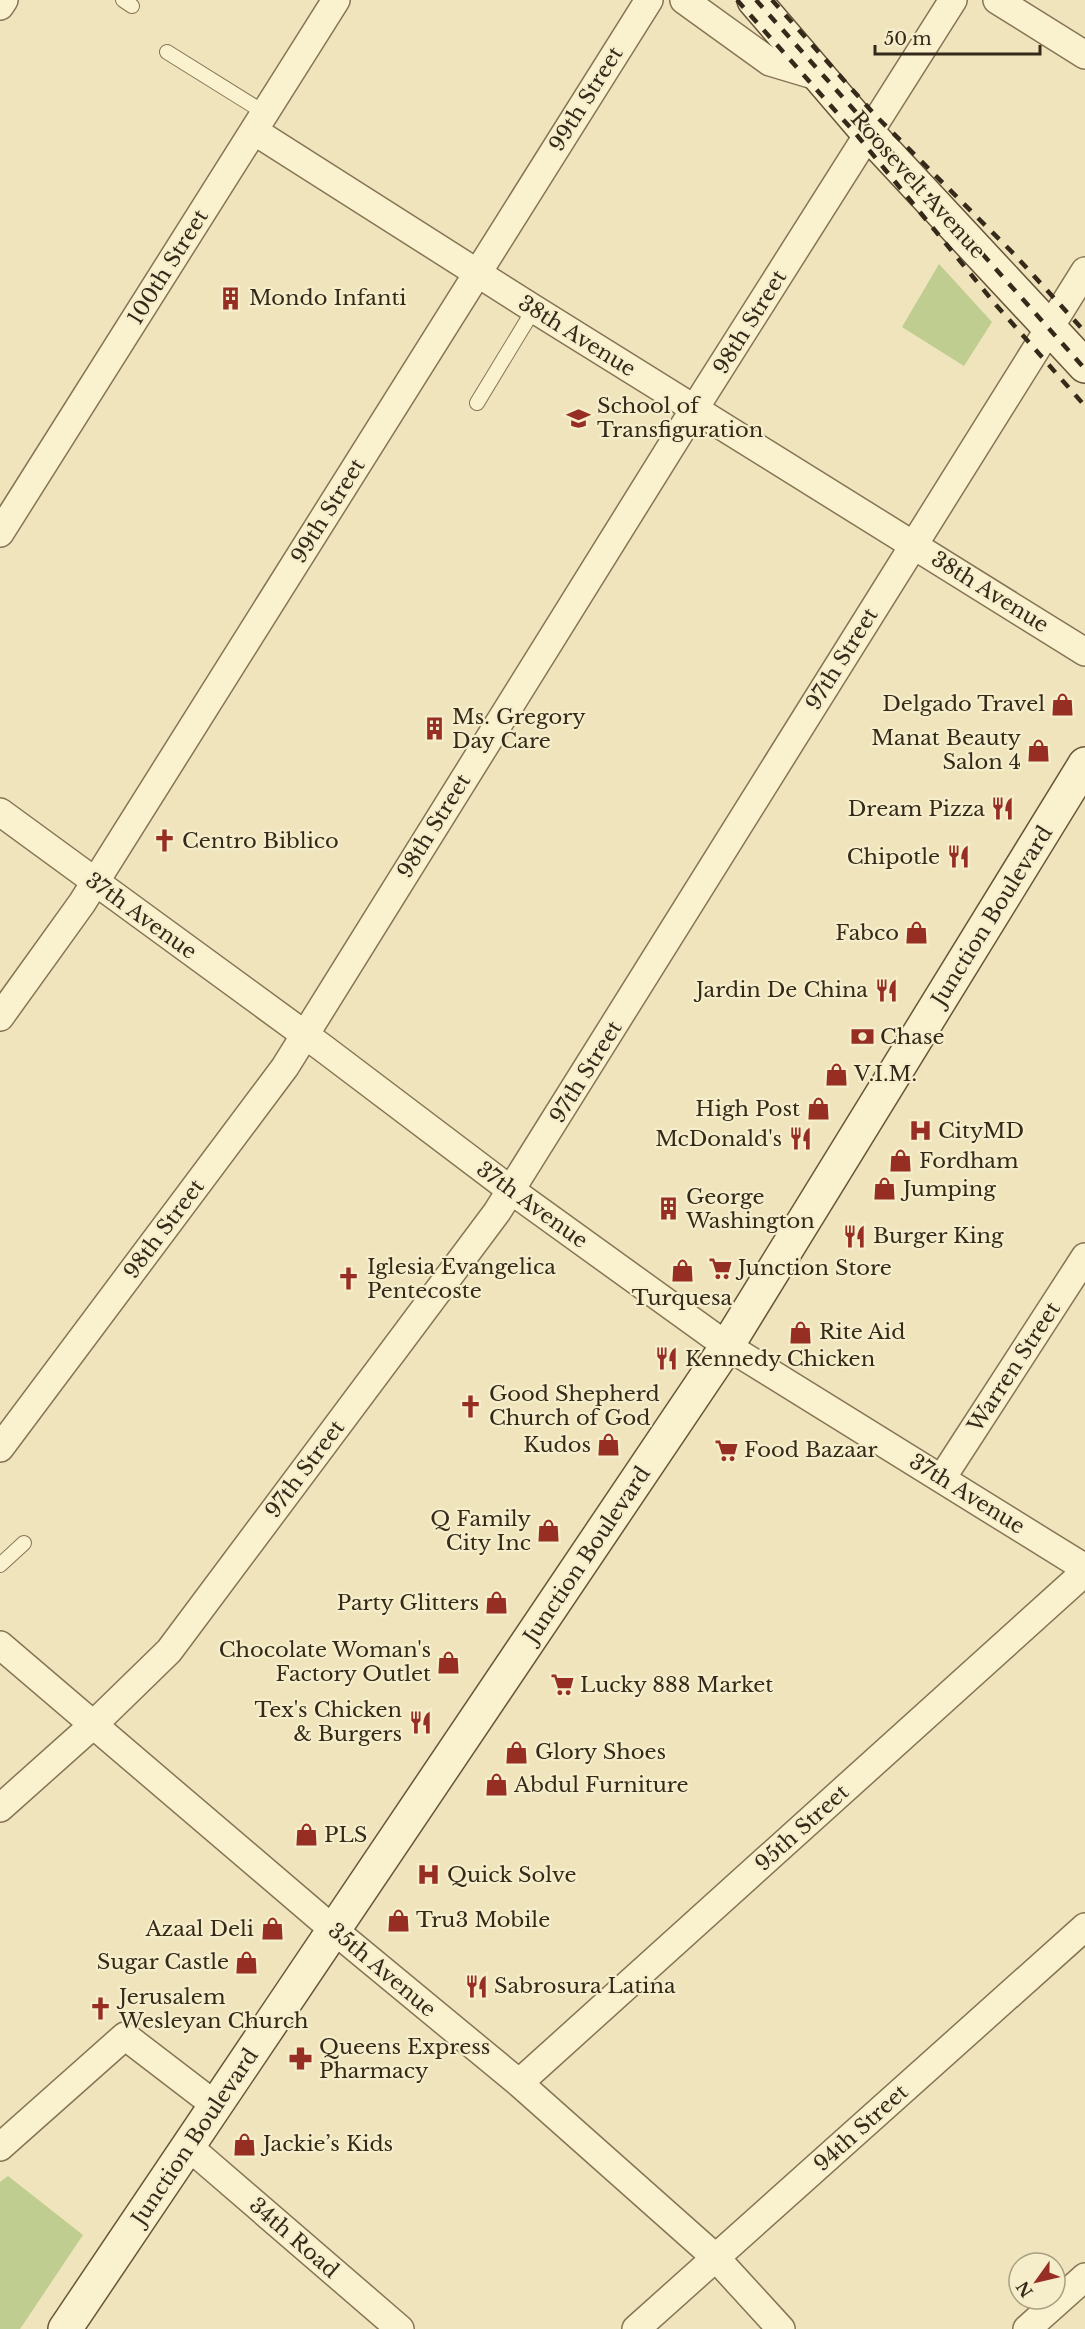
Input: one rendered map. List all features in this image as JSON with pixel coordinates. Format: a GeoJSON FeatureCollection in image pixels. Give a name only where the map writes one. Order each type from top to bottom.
{"type":"FeatureCollection","features":[{"type":"Feature","properties":{"kind":"main road","name":"Roosevelt Avenue"},"geometry":{"type":"LineString","coordinates":[[754,0],[868,133],[1085,366]]}},
{"type":"Feature","properties":{"kind":"main road","name":"Junction Boulevard"},"geometry":{"type":"LineString","coordinates":[[65,2329],[727,1346],[1085,764]]}},
{"type":"Feature","properties":{"kind":"street"},"geometry":{"type":"LineString","coordinates":[[0,6],[4,0]]}},
{"type":"Feature","properties":{"kind":"street","name":"100th Street"},"geometry":{"type":"LineString","coordinates":[[0,533],[336,0]]}},
{"type":"Feature","properties":{"kind":"street","name":"99th Street"},"geometry":{"type":"LineString","coordinates":[[0,1017],[82,903],[649,0]]}},
{"type":"Feature","properties":{"kind":"street"},"geometry":{"type":"LineString","coordinates":[[684,0],[770,62],[820,77]]}},
{"type":"Feature","properties":{"kind":"street","name":"98th Street"},"geometry":{"type":"LineString","coordinates":[[0,1448],[278,1076],[953,0]]}},
{"type":"Feature","properties":{"kind":"street"},"geometry":{"type":"LineString","coordinates":[[997,0],[1085,55]]}},
{"type":"Feature","properties":{"kind":"street","name":"38th Avenue"},"geometry":{"type":"LineString","coordinates":[[260,122],[477,273],[1085,652]]}},
{"type":"Feature","properties":{"kind":"street","name":"97th Street"},"geometry":{"type":"LineString","coordinates":[[0,1808],[93,1725],[169,1651],[512,1191],[1085,271]]}},
{"type":"Feature","properties":{"kind":"street","name":"37th Avenue"},"geometry":{"type":"LineString","coordinates":[[0,812],[512,1191],[727,1346],[942,1478],[1085,1570]]}},
{"type":"Feature","properties":{"kind":"street","name":"Warren Street"},"geometry":{"type":"LineString","coordinates":[[942,1478],[1085,1257]]}},
{"type":"Feature","properties":{"kind":"street","name":"95th Street"},"geometry":{"type":"LineString","coordinates":[[519,2083],[1085,1570]]}},
{"type":"Feature","properties":{"kind":"street","name":"35th Avenue"},"geometry":{"type":"LineString","coordinates":[[0,1645],[335,1931],[519,2083],[716,2258],[781,2329]]}},
{"type":"Feature","properties":{"kind":"street","name":"94th Street"},"geometry":{"type":"LineString","coordinates":[[636,2329],[1085,1927]]}},
{"type":"Feature","properties":{"kind":"street"},"geometry":{"type":"LineString","coordinates":[[0,2147],[125,2036],[215,2105]]}},
{"type":"Feature","properties":{"kind":"street","name":"34th Road"},"geometry":{"type":"LineString","coordinates":[[189,2147],[400,2329]]}},
{"type":"Feature","properties":{"kind":"street"},"geometry":{"type":"LineString","coordinates":[[1027,2329],[1085,2277]]}},
{"type":"Feature","properties":{"kind":"lane"},"geometry":{"type":"LineString","coordinates":[[167,52],[260,122]]}},
{"type":"Feature","properties":{"kind":"lane"},"geometry":{"type":"LineString","coordinates":[[477,403],[534,309]]}},
{"type":"Feature","properties":{"kind":"lane"},"geometry":{"type":"LineString","coordinates":[[0,1565],[24,1544]]}},
{"type":"Feature","properties":{"kind":"green space"},"geometry":{"type":"Polygon","coordinates":[[[939,264],[992,322],[964,366],[902,327],[939,264]]]}},
{"type":"Feature","properties":{"kind":"green space"},"geometry":{"type":"Polygon","coordinates":[[[8,2176],[83,2235],[20,2329],[0,2329],[0,2182],[8,2176]]]}},
{"type":"Feature","properties":{"kind":"railway"},"geometry":{"type":"LineString","coordinates":[[737,0],[856,134],[996,305],[1085,406]]}},
{"type":"Feature","properties":{"kind":"railway"},"geometry":{"type":"LineString","coordinates":[[756,0],[1085,369]]}},
{"type":"Feature","properties":{"kind":"railway"},"geometry":{"type":"LineString","coordinates":[[772,0],[875,115],[1014,254],[1085,332]]}},
{"type":"Feature","properties":{"kind":"place","name":"Mondo Infanti"},"geometry":{"type":"Point","coordinates":[231,298]}},
{"type":"Feature","properties":{"kind":"place","name":"School of Transfiguration"},"geometry":{"type":"Point","coordinates":[579,418]}},
{"type":"Feature","properties":{"kind":"place","name":"Delgado Travel"},"geometry":{"type":"Point","coordinates":[1063,704]}},
{"type":"Feature","properties":{"kind":"place","name":"Ms. Gregory Day Care"},"geometry":{"type":"Point","coordinates":[434,729]}},
{"type":"Feature","properties":{"kind":"place","name":"Manat Beauty Salon 4"},"geometry":{"type":"Point","coordinates":[1039,750]}},
{"type":"Feature","properties":{"kind":"place","name":"Dream Pizza"},"geometry":{"type":"Point","coordinates":[1003,809]}},
{"type":"Feature","properties":{"kind":"place","name":"Centro Biblico"},"geometry":{"type":"Point","coordinates":[164,841]}},
{"type":"Feature","properties":{"kind":"place","name":"Chipotle"},"geometry":{"type":"Point","coordinates":[958,857]}},
{"type":"Feature","properties":{"kind":"place","name":"Fabco"},"geometry":{"type":"Point","coordinates":[917,933]}},
{"type":"Feature","properties":{"kind":"place","name":"Jardin De China"},"geometry":{"type":"Point","coordinates":[886,990]}},
{"type":"Feature","properties":{"kind":"place","name":"Chase"},"geometry":{"type":"Point","coordinates":[862,1037]}},
{"type":"Feature","properties":{"kind":"place","name":"V.I.M."},"geometry":{"type":"Point","coordinates":[836,1074]}},
{"type":"Feature","properties":{"kind":"place","name":"High Post"},"geometry":{"type":"Point","coordinates":[818,1109]}},
{"type":"Feature","properties":{"kind":"place","name":"CityMD"},"geometry":{"type":"Point","coordinates":[920,1131]}},
{"type":"Feature","properties":{"kind":"place","name":"McDonald's"},"geometry":{"type":"Point","coordinates":[800,1139]}},
{"type":"Feature","properties":{"kind":"place","name":"Fordham"},"geometry":{"type":"Point","coordinates":[901,1161]}},
{"type":"Feature","properties":{"kind":"place","name":"Jumping"},"geometry":{"type":"Point","coordinates":[885,1189]}},
{"type":"Feature","properties":{"kind":"place","name":"George Washington"},"geometry":{"type":"Point","coordinates":[668,1209]}},
{"type":"Feature","properties":{"kind":"place","name":"Burger King"},"geometry":{"type":"Point","coordinates":[855,1236]}},
{"type":"Feature","properties":{"kind":"place","name":"Junction Store"},"geometry":{"type":"Point","coordinates":[720,1268]}},
{"type":"Feature","properties":{"kind":"place","name":"Turquesa"},"geometry":{"type":"Point","coordinates":[682,1270]}},
{"type":"Feature","properties":{"kind":"place","name":"Iglesia Evangelica Pentecoste"},"geometry":{"type":"Point","coordinates":[349,1279]}},
{"type":"Feature","properties":{"kind":"place","name":"Rite Aid"},"geometry":{"type":"Point","coordinates":[801,1332]}},
{"type":"Feature","properties":{"kind":"place","name":"Kennedy Chicken"},"geometry":{"type":"Point","coordinates":[667,1359]}},
{"type":"Feature","properties":{"kind":"place","name":"Good Shepherd Church of God"},"geometry":{"type":"Point","coordinates":[471,1406]}},
{"type":"Feature","properties":{"kind":"place","name":"Kudos"},"geometry":{"type":"Point","coordinates":[609,1445]}},
{"type":"Feature","properties":{"kind":"place","name":"Food Bazaar"},"geometry":{"type":"Point","coordinates":[726,1450]}},
{"type":"Feature","properties":{"kind":"place","name":"Q Family City Inc"},"geometry":{"type":"Point","coordinates":[549,1531]}},
{"type":"Feature","properties":{"kind":"place","name":"Party Glitters"},"geometry":{"type":"Point","coordinates":[497,1603]}},
{"type":"Feature","properties":{"kind":"place","name":"Chocolate Woman's Factory Outlet"},"geometry":{"type":"Point","coordinates":[449,1662]}},
{"type":"Feature","properties":{"kind":"place","name":"Lucky 888 Market"},"geometry":{"type":"Point","coordinates":[562,1685]}},
{"type":"Feature","properties":{"kind":"place","name":"Tex's Chicken & Burgers"},"geometry":{"type":"Point","coordinates":[420,1722]}},
{"type":"Feature","properties":{"kind":"place","name":"Glory Shoes"},"geometry":{"type":"Point","coordinates":[517,1752]}},
{"type":"Feature","properties":{"kind":"place","name":"Abdul Furniture"},"geometry":{"type":"Point","coordinates":[496,1785]}},
{"type":"Feature","properties":{"kind":"place","name":"PLS"},"geometry":{"type":"Point","coordinates":[306,1835]}},
{"type":"Feature","properties":{"kind":"place","name":"Quick Solve"},"geometry":{"type":"Point","coordinates":[429,1875]}},
{"type":"Feature","properties":{"kind":"place","name":"Tru3 Mobile"},"geometry":{"type":"Point","coordinates":[398,1920]}},
{"type":"Feature","properties":{"kind":"place","name":"Azaal Deli"},"geometry":{"type":"Point","coordinates":[272,1929]}},
{"type":"Feature","properties":{"kind":"place","name":"Sugar Castle"},"geometry":{"type":"Point","coordinates":[247,1962]}},
{"type":"Feature","properties":{"kind":"place","name":"Sabrosura Latina"},"geometry":{"type":"Point","coordinates":[476,1986]}},
{"type":"Feature","properties":{"kind":"place","name":"Jerusalem Wesleyan Church"},"geometry":{"type":"Point","coordinates":[101,2009]}},
{"type":"Feature","properties":{"kind":"place","name":"Queens Express Pharmacy"},"geometry":{"type":"Point","coordinates":[301,2059]}},
{"type":"Feature","properties":{"kind":"place","name":"Jackie’s Kids"},"geometry":{"type":"Point","coordinates":[245,2144]}}]}
